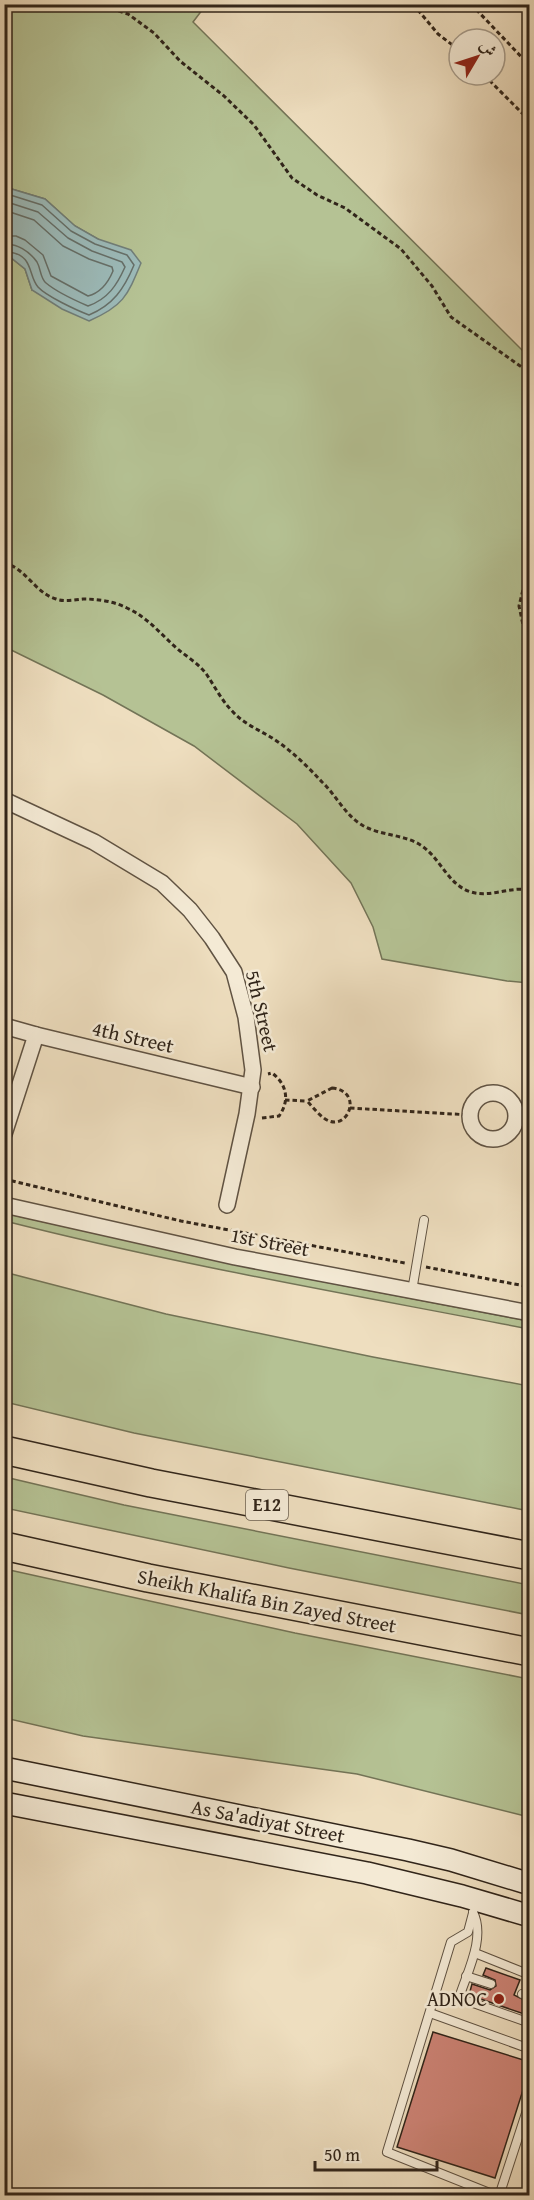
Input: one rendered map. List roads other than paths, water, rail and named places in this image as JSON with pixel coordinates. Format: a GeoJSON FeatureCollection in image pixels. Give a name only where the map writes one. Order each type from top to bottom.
{"type":"FeatureCollection","features":[{"type":"Feature","properties":{"kind":"highway","name":"E12"},"geometry":{"type":"LineString","coordinates":[[4,1450],[151,1483],[530,1556]]}},
{"type":"Feature","properties":{"kind":"highway","name":"Sheikh Khalifa Bin Zayed Street"},"geometry":{"type":"LineString","coordinates":[[4,1546],[148,1578],[530,1652]]}},
{"type":"Feature","properties":{"kind":"street","name":"5th Street"},"geometry":{"type":"LineString","coordinates":[[4,800],[94,842],[162,883],[190,910],[234,972],[246,1017],[253,1070],[252,1087],[227,1205]]}},
{"type":"Feature","properties":{"kind":"street","name":"4th Street"},"geometry":{"type":"LineString","coordinates":[[4,1026],[252,1087]]}},
{"type":"Feature","properties":{"kind":"street"},"geometry":{"type":"LineString","coordinates":[[4,1134],[36,1035]]}},
{"type":"Feature","properties":{"kind":"street"},"geometry":{"type":"LineString","coordinates":[[495,1092],[508,1097],[523,1118],[504,1137],[488,1139],[475,1130],[470,1115],[475,1101],[480,1096],[495,1092]]}},
{"type":"Feature","properties":{"kind":"street","name":"1st Street"},"geometry":{"type":"LineString","coordinates":[[4,1205],[235,1257],[530,1313]]}},
{"type":"Feature","properties":{"kind":"street","name":"As Sa'adiyat Street"},"geometry":{"type":"LineString","coordinates":[[4,1768],[408,1850],[451,1860],[530,1884]]}},
{"type":"Feature","properties":{"kind":"street","name":"As Sa'adiyat Street"},"geometry":{"type":"LineString","coordinates":[[4,1803],[355,1871],[468,1905],[530,1916]]}},
{"type":"Feature","properties":{"kind":"lane"},"geometry":{"type":"LineString","coordinates":[[412,1291],[424,1220]]}},
{"type":"Feature","properties":{"kind":"lane"},"geometry":{"type":"LineString","coordinates":[[468,1905],[478,1931],[475,1953],[459,1998],[530,2023]]}},
{"type":"Feature","properties":{"kind":"lane"},"geometry":{"type":"LineString","coordinates":[[468,1905],[468,1932],[451,1942],[387,2152],[498,2196],[530,2101]]}},
{"type":"Feature","properties":{"kind":"lane"},"geometry":{"type":"LineString","coordinates":[[475,1953],[530,1975]]}},
{"type":"Feature","properties":{"kind":"lane"},"geometry":{"type":"LineString","coordinates":[[466,1976],[491,1984]]}},
{"type":"Feature","properties":{"kind":"lane"},"geometry":{"type":"LineString","coordinates":[[430,2013],[530,2049]]}},
{"type":"Feature","properties":{"kind":"water"},"geometry":{"type":"Polygon","coordinates":[[[5,187],[45,199],[75,226],[98,239],[131,250],[141,263],[132,284],[117,305],[89,321],[62,309],[32,290],[25,269],[10,257],[5,271],[5,187]]]}},
{"type":"Feature","properties":{"kind":"place","name":"ADNOC"},"geometry":{"type":"Point","coordinates":[499,1999]}}]}
